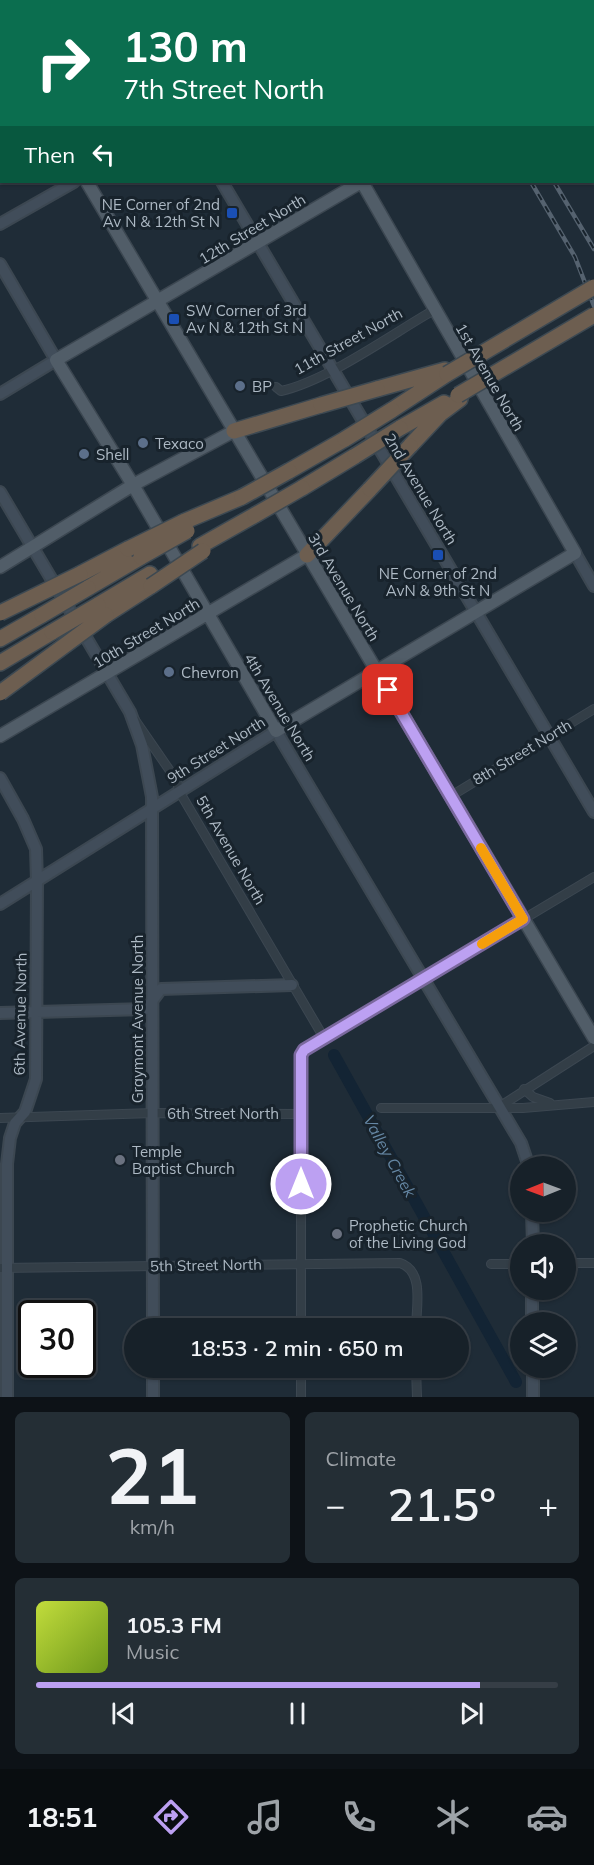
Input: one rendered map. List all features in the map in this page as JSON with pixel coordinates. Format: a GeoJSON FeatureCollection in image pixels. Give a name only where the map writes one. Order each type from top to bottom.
{"type":"FeatureCollection","features":[{"type":"Feature","properties":{"kind":"highway"},"geometry":{"type":"LineString","coordinates":[[0,614],[80,574],[134,553],[242,497],[345,439],[392,410],[446,372],[471,360],[594,287]]}},
{"type":"Feature","properties":{"kind":"highway"},"geometry":{"type":"LineString","coordinates":[[307,555],[440,414],[459,397],[483,380],[594,315]]}},
{"type":"Feature","properties":{"kind":"highway"},"geometry":{"type":"LineString","coordinates":[[234,431],[376,389],[446,372]]}},
{"type":"Feature","properties":{"kind":"highway"},"geometry":{"type":"LineString","coordinates":[[0,693],[102,610],[400,428],[459,397]]}},
{"type":"Feature","properties":{"kind":"highway"},"geometry":{"type":"LineString","coordinates":[[0,639],[88,588],[134,553]]}},
{"type":"Feature","properties":{"kind":"highway"},"geometry":{"type":"LineString","coordinates":[[0,663],[52,632],[102,610]]}},
{"type":"Feature","properties":{"kind":"main road","name":"3rd Avenue North"},"geometry":{"type":"LineString","coordinates":[[88,183],[594,1038]]}},
{"type":"Feature","properties":{"kind":"main road","name":"12th Street North"},"geometry":{"type":"LineString","coordinates":[[56,360],[360,183]]}},
{"type":"Feature","properties":{"kind":"main road","name":"1st Avenue North"},"geometry":{"type":"LineString","coordinates":[[363,183],[575,553]]}},
{"type":"Feature","properties":{"kind":"main road","name":"4th Avenue North"},"geometry":{"type":"LineString","coordinates":[[56,360],[133,484],[276,731]]}},
{"type":"Feature","properties":{"kind":"main road"},"geometry":{"type":"LineString","coordinates":[[0,567],[133,484],[234,431]]}},
{"type":"Feature","properties":{"kind":"main road","name":"9th Street North"},"geometry":{"type":"LineString","coordinates":[[276,731],[575,553]]}},
{"type":"Feature","properties":{"kind":"main road","name":"10th Street North"},"geometry":{"type":"LineString","coordinates":[[0,736],[307,555]]}},
{"type":"Feature","properties":{"kind":"street"},"geometry":{"type":"LineString","coordinates":[[0,224],[72,183]]}},
{"type":"Feature","properties":{"kind":"street","name":"2nd Avenue North"},"geometry":{"type":"LineString","coordinates":[[223,183],[594,812]]}},
{"type":"Feature","properties":{"kind":"street","name":"4th Avenue North"},"geometry":{"type":"LineString","coordinates":[[0,264],[56,360]]}},
{"type":"Feature","properties":{"kind":"street","name":"11th Street North"},"geometry":{"type":"LineString","coordinates":[[276,387],[281,391],[293,388],[333,369],[434,310]]}},
{"type":"Feature","properties":{"kind":"street"},"geometry":{"type":"LineString","coordinates":[[0,394],[56,360]]}},
{"type":"Feature","properties":{"kind":"street","name":"5th Avenue North"},"geometry":{"type":"LineString","coordinates":[[0,492],[129,712],[160,753],[177,781],[179,791],[324,1038]]}},
{"type":"Feature","properties":{"kind":"street","name":"1st Avenue North"},"geometry":{"type":"LineString","coordinates":[[575,553],[594,586]]}},
{"type":"Feature","properties":{"kind":"street","name":"8th Street North"},"geometry":{"type":"LineString","coordinates":[[451,796],[594,709]]}},
{"type":"Feature","properties":{"kind":"street","name":"Graymont Avenue North"},"geometry":{"type":"LineString","coordinates":[[129,712],[142,745],[152,808],[153,1318]]}},
{"type":"Feature","properties":{"kind":"street","name":"4th Avenue North"},"geometry":{"type":"LineString","coordinates":[[276,731],[499,1107],[525,1156]]}},
{"type":"Feature","properties":{"kind":"street","name":"9th Street North"},"geometry":{"type":"LineString","coordinates":[[0,903],[276,731]]}},
{"type":"Feature","properties":{"kind":"street","name":"6th Avenue North"},"geometry":{"type":"LineString","coordinates":[[0,778],[23,819],[36,849],[37,881],[36,1079],[25,1112],[10,1138],[7,1164],[3,1268],[7,1397]]}},
{"type":"Feature","properties":{"kind":"street"},"geometry":{"type":"LineString","coordinates":[[301,1318],[301,1055],[324,1038],[594,878]]}},
{"type":"Feature","properties":{"kind":"street"},"geometry":{"type":"LineString","coordinates":[[0,1013],[146,1009],[161,989],[292,985]]}},
{"type":"Feature","properties":{"kind":"street"},"geometry":{"type":"LineString","coordinates":[[499,1107],[594,1046]]}},
{"type":"Feature","properties":{"kind":"street"},"geometry":{"type":"LineString","coordinates":[[524,1089],[541,1101],[560,1104]]}},
{"type":"Feature","properties":{"kind":"street"},"geometry":{"type":"LineString","coordinates":[[381,1108],[523,1108],[594,1102]]}},
{"type":"Feature","properties":{"kind":"street","name":"6th Street North"},"geometry":{"type":"LineString","coordinates":[[0,1118],[153,1113],[301,1114]]}},
{"type":"Feature","properties":{"kind":"street","name":"5th Street North"},"geometry":{"type":"LineString","coordinates":[[3,1268],[400,1263],[411,1268],[416,1277],[416,1318]]}},
{"type":"Feature","properties":{"kind":"street"},"geometry":{"type":"LineString","coordinates":[[576,1263],[594,1263]]}},
{"type":"Feature","properties":{"kind":"street"},"geometry":{"type":"LineString","coordinates":[[491,1264],[510,1264]]}},
{"type":"Feature","properties":{"kind":"street"},"geometry":{"type":"LineString","coordinates":[[153,1378],[153,1397]]}},
{"type":"Feature","properties":{"kind":"street"},"geometry":{"type":"LineString","coordinates":[[301,1378],[301,1397]]}},
{"type":"Feature","properties":{"kind":"street"},"geometry":{"type":"LineString","coordinates":[[417,1378],[417,1397]]}},
{"type":"Feature","properties":{"kind":"street"},"geometry":{"type":"LineString","coordinates":[[533,1378],[533,1397]]}},
{"type":"Feature","properties":{"kind":"waterway","name":"Valley Creek"},"geometry":{"type":"LineString","coordinates":[[334,1055],[516,1382]]}},
{"type":"Feature","properties":{"kind":"railway"},"geometry":{"type":"LineString","coordinates":[[532,183],[575,257],[594,306]]}},
{"type":"Feature","properties":{"kind":"railway"},"geometry":{"type":"LineString","coordinates":[[555,183],[594,249]]}},
{"type":"Feature","properties":{"kind":"slow traffic"},"geometry":{"type":"LineString","coordinates":[[481,848],[523,919],[482,944]]}},
{"type":"Feature","properties":{"kind":"place","name":"NE Corner of 2nd Av N & 12th St N"},"geometry":{"type":"Point","coordinates":[232,213]}},
{"type":"Feature","properties":{"kind":"place","name":"SW Corner of 3rd Av N & 12th St N"},"geometry":{"type":"Point","coordinates":[174,319]}},
{"type":"Feature","properties":{"kind":"place","name":"BP"},"geometry":{"type":"Point","coordinates":[240,386]}},
{"type":"Feature","properties":{"kind":"place","name":"Texaco"},"geometry":{"type":"Point","coordinates":[143,443]}},
{"type":"Feature","properties":{"kind":"place","name":"Shell"},"geometry":{"type":"Point","coordinates":[84,454]}},
{"type":"Feature","properties":{"kind":"place","name":"NE Corner of 2nd AvN & 9th St N"},"geometry":{"type":"Point","coordinates":[438,555]}},
{"type":"Feature","properties":{"kind":"place","name":"Chevron"},"geometry":{"type":"Point","coordinates":[169,672]}},
{"type":"Feature","properties":{"kind":"place","name":"Temple Baptist Church"},"geometry":{"type":"Point","coordinates":[120,1160]}},
{"type":"Feature","properties":{"kind":"place","name":"Prophetic Church of the Living God"},"geometry":{"type":"Point","coordinates":[337,1234]}},
{"type":"Feature","properties":{"kind":"route"},"geometry":{"type":"LineString","coordinates":[[301,1184],[301,1055],[304,1050],[523,919],[388,690]]}}]}
